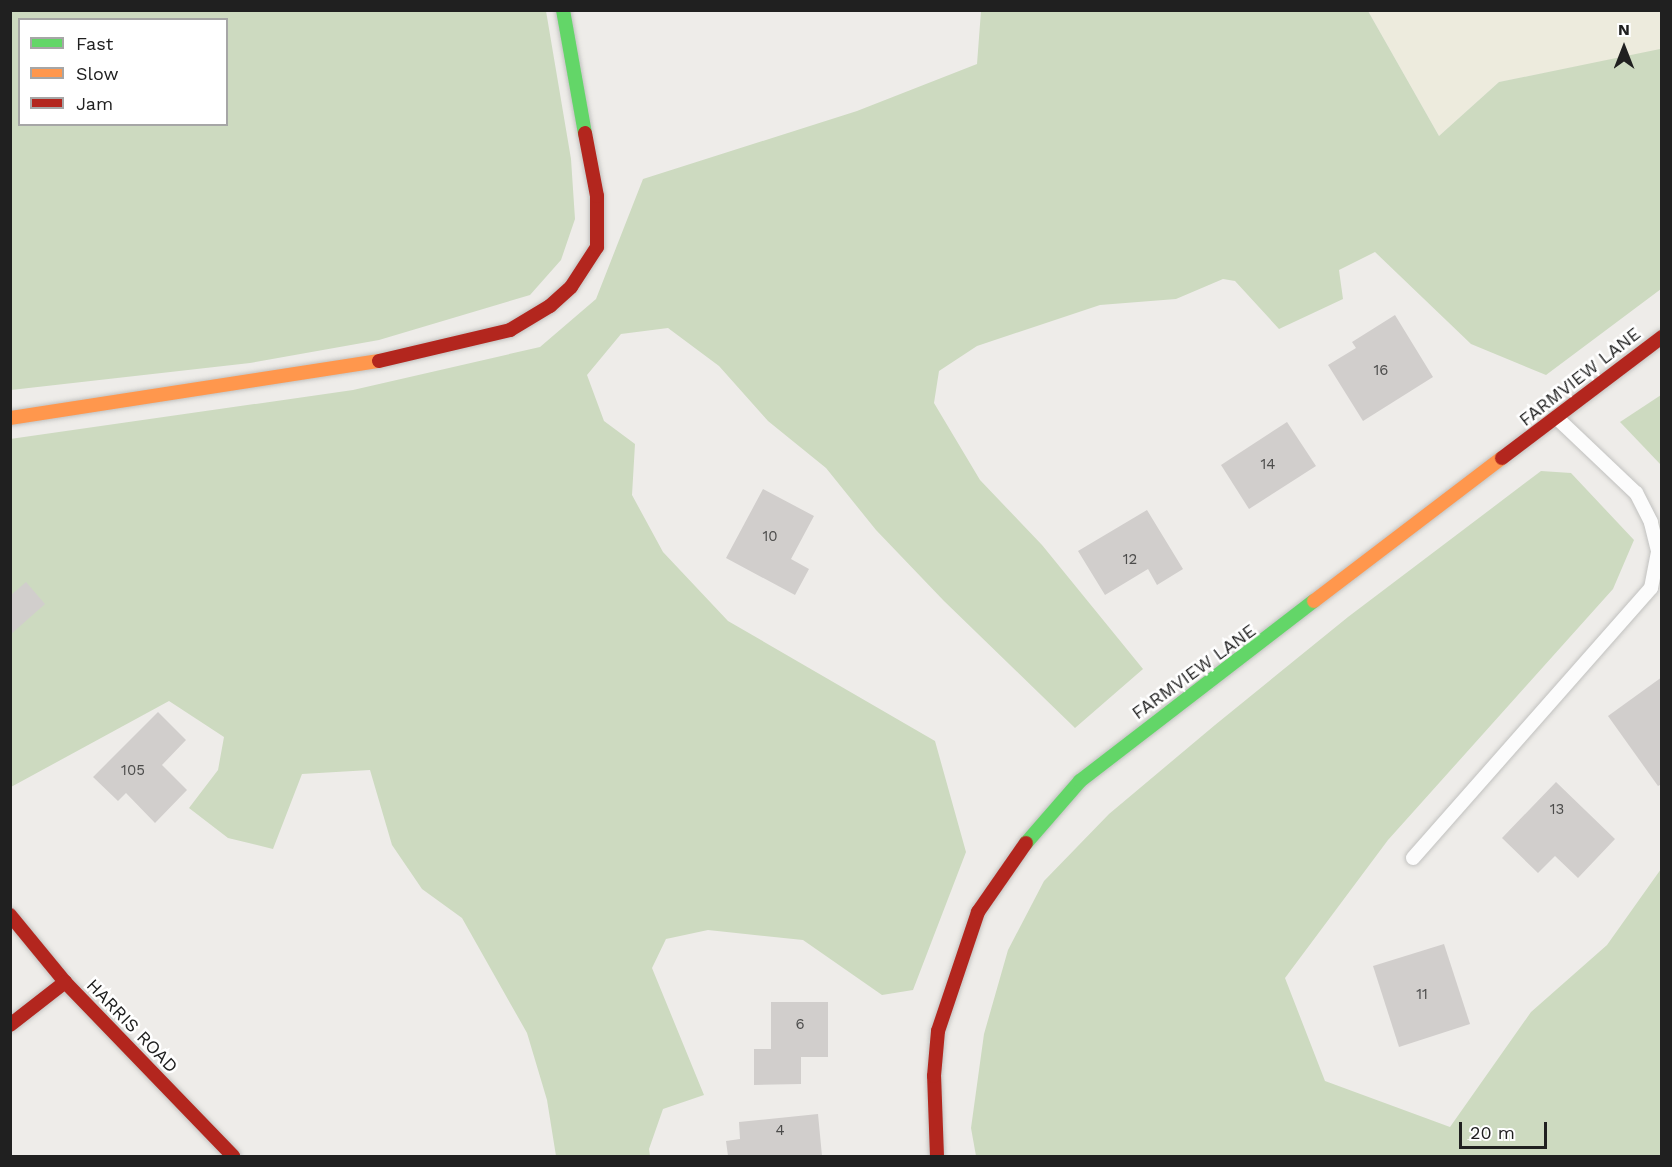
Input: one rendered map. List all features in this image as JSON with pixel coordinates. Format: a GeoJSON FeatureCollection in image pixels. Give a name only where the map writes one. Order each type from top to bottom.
{"type":"FeatureCollection","features":[{"type":"Feature","properties":{"kind":"street"},"geometry":{"type":"LineString","coordinates":[[10,418],[151,399],[411,356],[510,330],[550,306],[571,288],[597,247],[597,196],[563,10]]}},
{"type":"Feature","properties":{"kind":"street","name":"FARMVIEW LANE"},"geometry":{"type":"LineString","coordinates":[[937,1156],[934,1076],[938,1031],[955,972],[978,912],[1038,828],[1080,781],[1130,741],[1662,337]]}},
{"type":"Feature","properties":{"kind":"street","name":"HARRIS ROAD"},"geometry":{"type":"LineString","coordinates":[[10,915],[64,982],[232,1156]]}},
{"type":"Feature","properties":{"kind":"street"},"geometry":{"type":"LineString","coordinates":[[10,1025],[64,982]]}},
{"type":"Feature","properties":{"kind":"lane"},"geometry":{"type":"LineString","coordinates":[[1413,858],[1651,588],[1658,551],[1651,522],[1641,503],[1557,418]]}},
{"type":"Feature","properties":{"kind":"shaded area"},"geometry":{"type":"Polygon","coordinates":[[[1368,11],[1661,11],[1661,50],[1499,82],[1439,136],[1368,11]]]}},
{"type":"Feature","properties":{"kind":"green space"},"geometry":{"type":"Polygon","coordinates":[[[10,11],[546,11],[571,159],[575,219],[561,260],[530,295],[379,340],[250,363],[11,390],[10,11]]]}},
{"type":"Feature","properties":{"kind":"green space"},"geometry":{"type":"Polygon","coordinates":[[[981,11],[1368,11],[1439,136],[1499,82],[1660,49],[1661,289],[1546,375],[1471,344],[1375,252],[1339,270],[1343,299],[1279,329],[1235,281],[1223,279],[1176,299],[1100,305],[977,346],[939,371],[934,403],[980,480],[1042,545],[1143,669],[1075,728],[944,601],[876,530],[826,468],[768,421],[719,366],[668,328],[621,334],[587,375],[604,421],[635,444],[632,495],[663,552],[728,621],[935,741],[966,852],[913,990],[882,995],[803,940],[708,930],[666,939],[652,968],[704,1095],[663,1109],[649,1149],[650,1156],[556,1156],[547,1100],[527,1033],[462,918],[422,889],[392,845],[370,770],[302,774],[273,849],[228,838],[189,808],[218,770],[224,737],[169,701],[11,787],[10,439],[353,390],[540,347],[596,299],[643,179],[857,111],[977,64],[981,11]]]}},
{"type":"Feature","properties":{"kind":"green space"},"geometry":{"type":"Polygon","coordinates":[[[1661,395],[1661,465],[1620,422],[1661,395]]]}},
{"type":"Feature","properties":{"kind":"green space"},"geometry":{"type":"Polygon","coordinates":[[[1541,471],[1571,473],[1634,540],[1613,589],[1388,840],[1285,978],[1325,1081],[1450,1127],[1531,1012],[1607,945],[1661,869],[1661,1156],[976,1156],[971,1128],[984,1034],[1008,950],[1044,881],[1109,814],[1215,725],[1348,617],[1541,471]]]}},
{"type":"Feature","properties":{"kind":"building"},"geometry":{"type":"Polygon","coordinates":[[[1395,315],[1433,377],[1363,421],[1328,365],[1356,348],[1352,342],[1395,315]]]}},
{"type":"Feature","properties":{"kind":"building"},"geometry":{"type":"Polygon","coordinates":[[[1287,422],[1316,466],[1249,509],[1221,465],[1287,422]]]}},
{"type":"Feature","properties":{"kind":"building"},"geometry":{"type":"Polygon","coordinates":[[[763,489],[814,516],[791,559],[809,569],[795,595],[726,558],[763,489]]]}},
{"type":"Feature","properties":{"kind":"building"},"geometry":{"type":"Polygon","coordinates":[[[1147,510],[1183,569],[1157,585],[1148,569],[1105,595],[1078,551],[1147,510]]]}},
{"type":"Feature","properties":{"kind":"building"},"geometry":{"type":"Polygon","coordinates":[[[26,582],[45,604],[10,635],[10,596],[26,582]]]}},
{"type":"Feature","properties":{"kind":"building"},"geometry":{"type":"Polygon","coordinates":[[[1662,677],[1662,784],[1658,786],[1608,716],[1662,677]]]}},
{"type":"Feature","properties":{"kind":"building"},"geometry":{"type":"Polygon","coordinates":[[[158,712],[186,740],[162,765],[187,790],[155,823],[126,793],[118,801],[93,777],[158,712]]]}},
{"type":"Feature","properties":{"kind":"building"},"geometry":{"type":"Polygon","coordinates":[[[1556,782],[1615,839],[1578,878],[1555,856],[1538,873],[1502,838],[1556,782]]]}},
{"type":"Feature","properties":{"kind":"building"},"geometry":{"type":"Polygon","coordinates":[[[1444,944],[1470,1024],[1399,1047],[1373,966],[1444,944]]]}},
{"type":"Feature","properties":{"kind":"building"},"geometry":{"type":"Polygon","coordinates":[[[771,1002],[828,1002],[828,1057],[801,1057],[801,1084],[754,1085],[754,1049],[771,1049],[771,1002]]]}},
{"type":"Feature","properties":{"kind":"building"},"geometry":{"type":"Polygon","coordinates":[[[818,1114],[822,1156],[728,1156],[726,1141],[740,1139],[739,1122],[818,1114]]]}},
{"type":"Feature","properties":{"kind":"traffic: fast"},"geometry":{"type":"LineString","coordinates":[[563,10],[585,133]]}},
{"type":"Feature","properties":{"kind":"traffic: fast"},"geometry":{"type":"LineString","coordinates":[[1026,843],[1080,781],[1314,601]]}},
{"type":"Feature","properties":{"kind":"traffic: slow"},"geometry":{"type":"LineString","coordinates":[[10,418],[379,361]]}},
{"type":"Feature","properties":{"kind":"traffic: slow"},"geometry":{"type":"LineString","coordinates":[[1314,601],[1502,458]]}},
{"type":"Feature","properties":{"kind":"traffic: jam"},"geometry":{"type":"LineString","coordinates":[[379,361],[510,330],[550,306],[571,287],[597,247],[597,196],[585,133]]}},
{"type":"Feature","properties":{"kind":"traffic: jam"},"geometry":{"type":"LineString","coordinates":[[1502,458],[1662,337]]}},
{"type":"Feature","properties":{"kind":"traffic: jam"},"geometry":{"type":"LineString","coordinates":[[937,1156],[934,1076],[938,1031],[978,912],[1026,843]]}},
{"type":"Feature","properties":{"kind":"traffic: jam"},"geometry":{"type":"LineString","coordinates":[[10,915],[65,982],[233,1156]]}},
{"type":"Feature","properties":{"kind":"traffic: jam"},"geometry":{"type":"LineString","coordinates":[[10,1025],[65,982]]}}]}
